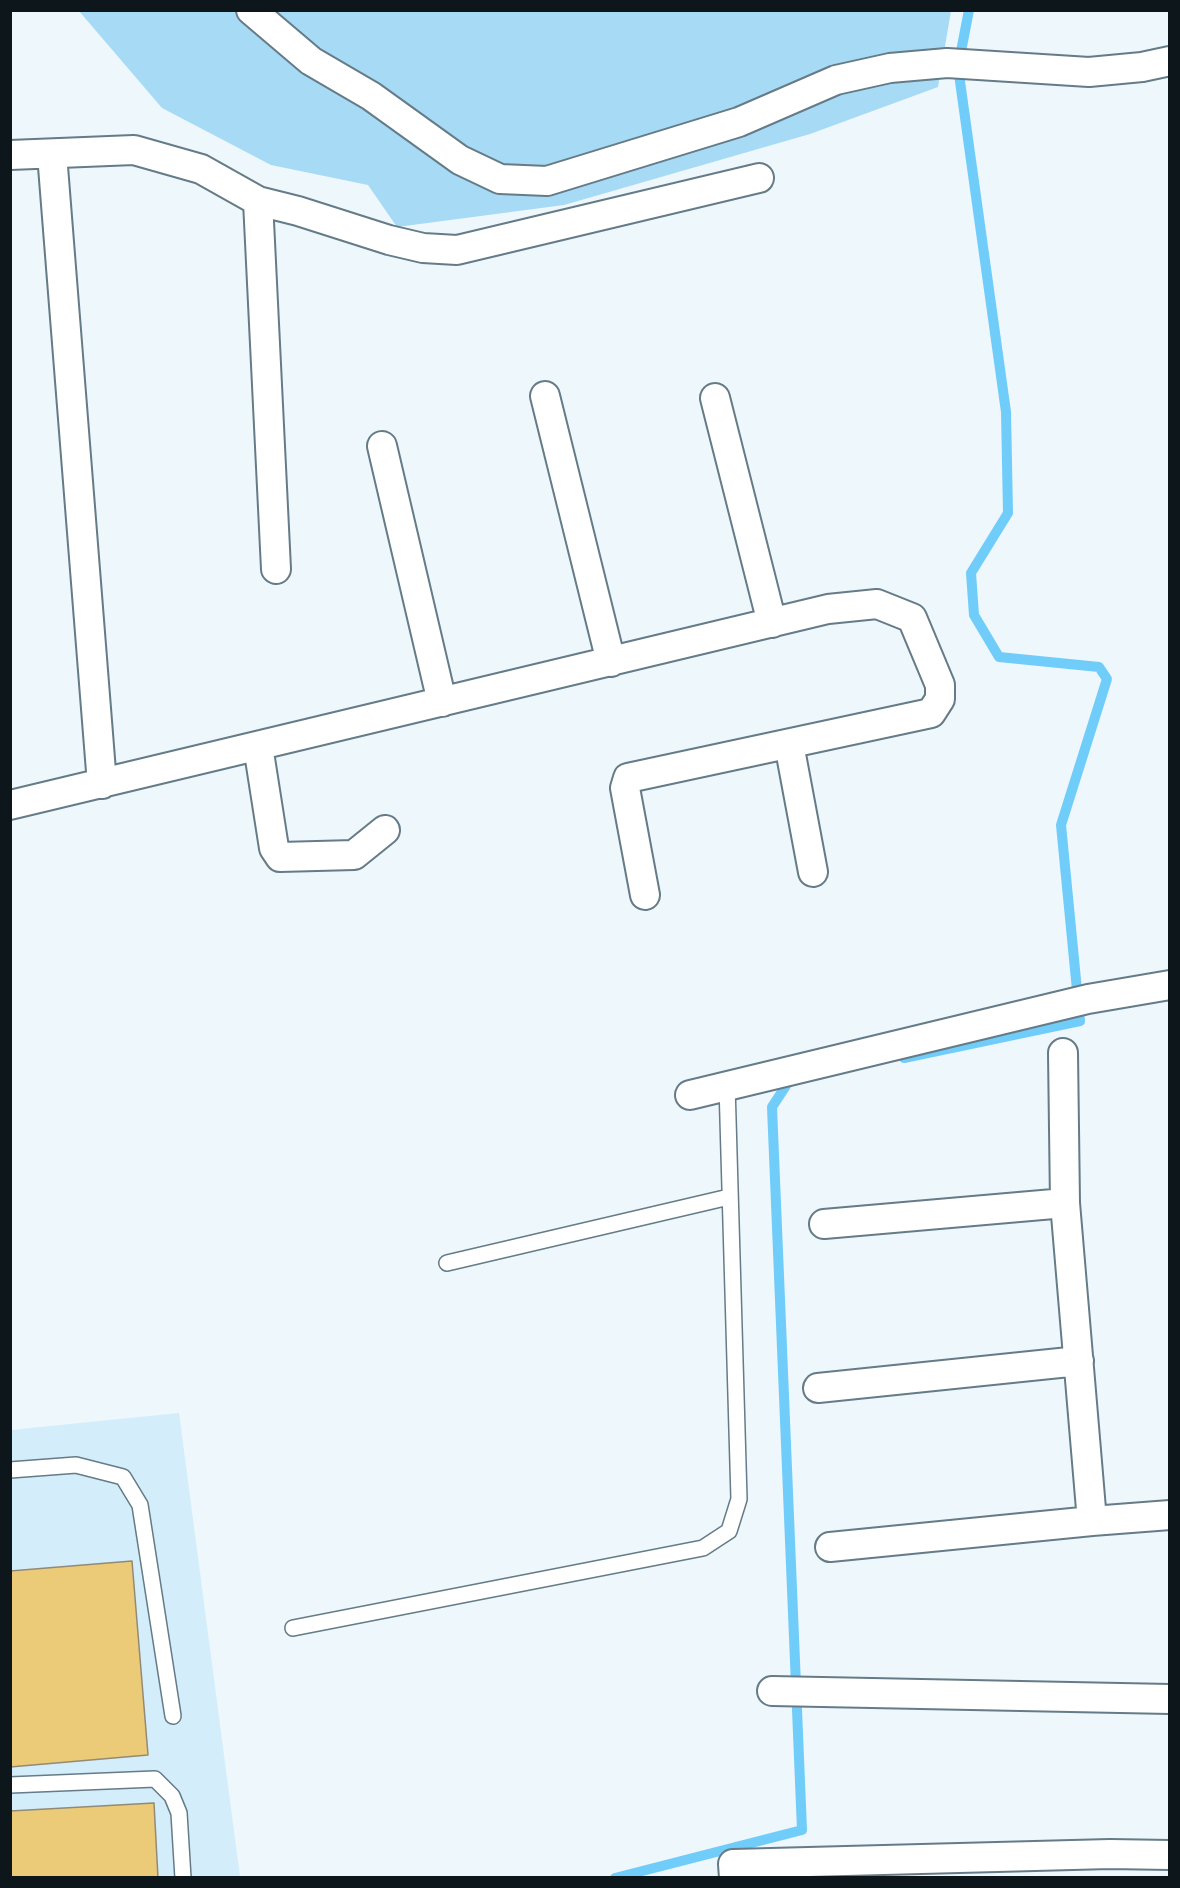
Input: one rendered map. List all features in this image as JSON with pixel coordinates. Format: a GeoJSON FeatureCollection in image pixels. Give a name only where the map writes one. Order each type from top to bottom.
{"type":"FeatureCollection","features":[{"type":"Feature","properties":{"kind":"street"},"geometry":{"type":"LineString","coordinates":[[250,10],[311,61],[371,96],[460,160],[500,179],[547,181],[739,123],[836,80],[890,68],[947,63],[1089,72],[1170,62]]}},
{"type":"Feature","properties":{"kind":"street"},"geometry":{"type":"LineString","coordinates":[[10,155],[134,150],[201,169],[258,201],[298,211],[389,240],[423,248],[457,250],[759,178]]}},
{"type":"Feature","properties":{"kind":"street"},"geometry":{"type":"LineString","coordinates":[[52,154],[102,784]]}},
{"type":"Feature","properties":{"kind":"street"},"geometry":{"type":"LineString","coordinates":[[258,201],[276,569]]}},
{"type":"Feature","properties":{"kind":"street"},"geometry":{"type":"LineString","coordinates":[[545,396],[610,662]]}},
{"type":"Feature","properties":{"kind":"street"},"geometry":{"type":"LineString","coordinates":[[716,398],[772,623]]}},
{"type":"Feature","properties":{"kind":"street"},"geometry":{"type":"LineString","coordinates":[[382,446],[442,702]]}},
{"type":"Feature","properties":{"kind":"street"},"geometry":{"type":"LineString","coordinates":[[10,805],[828,609],[877,604],[912,618],[940,685],[939,699],[931,713],[628,778],[625,788],[645,895]]}},
{"type":"Feature","properties":{"kind":"street"},"geometry":{"type":"LineString","coordinates":[[789,744],[813,872]]}},
{"type":"Feature","properties":{"kind":"street"},"geometry":{"type":"LineString","coordinates":[[258,746],[274,848],[280,857],[354,855],[385,830]]}},
{"type":"Feature","properties":{"kind":"street"},"geometry":{"type":"LineString","coordinates":[[690,1095],[1088,999],[1170,985]]}},
{"type":"Feature","properties":{"kind":"street"},"geometry":{"type":"LineString","coordinates":[[1063,1053],[1065,1203],[1092,1521]]}},
{"type":"Feature","properties":{"kind":"street"},"geometry":{"type":"LineString","coordinates":[[824,1224],[1065,1203]]}},
{"type":"Feature","properties":{"kind":"street"},"geometry":{"type":"LineString","coordinates":[[818,1388],[1078,1361]]}},
{"type":"Feature","properties":{"kind":"street"},"geometry":{"type":"LineString","coordinates":[[830,1546],[1170,1515]]}},
{"type":"Feature","properties":{"kind":"street"},"geometry":{"type":"LineString","coordinates":[[772,1691],[1170,1699]]}},
{"type":"Feature","properties":{"kind":"street"},"geometry":{"type":"LineString","coordinates":[[734,1878],[733,1864],[1110,1854],[1170,1855]]}},
{"type":"Feature","properties":{"kind":"lane"},"geometry":{"type":"LineString","coordinates":[[293,1628],[703,1548],[729,1531],[739,1499],[727,1085]]}},
{"type":"Feature","properties":{"kind":"lane"},"geometry":{"type":"LineString","coordinates":[[447,1263],[729,1197]]}},
{"type":"Feature","properties":{"kind":"lane"},"geometry":{"type":"LineString","coordinates":[[10,1470],[76,1465],[123,1477],[140,1505],[173,1716]]}},
{"type":"Feature","properties":{"kind":"lane"},"geometry":{"type":"LineString","coordinates":[[10,1785],[155,1779],[172,1796],[179,1813],[183,1878]]}},
{"type":"Feature","properties":{"kind":"shaded area"},"geometry":{"type":"Polygon","coordinates":[[[79,11],[951,11],[938,87],[810,134],[564,205],[397,227],[368,185],[271,165],[162,108],[79,11]]]}},
{"type":"Feature","properties":{"kind":"shaded area"},"geometry":{"type":"Polygon","coordinates":[[[179,1413],[240,1877],[11,1878],[11,1430],[179,1413]]]}},
{"type":"Feature","properties":{"kind":"building"},"geometry":{"type":"Polygon","coordinates":[[[132,1561],[148,1755],[10,1767],[10,1571],[132,1561]]]}},
{"type":"Feature","properties":{"kind":"building"},"geometry":{"type":"Polygon","coordinates":[[[154,1803],[158,1878],[10,1878],[10,1811],[154,1803]]]}},
{"type":"Feature","properties":{"kind":"waterway"},"geometry":{"type":"LineString","coordinates":[[904,1058],[1080,1021],[1061,825],[1107,679],[1099,667],[999,657],[974,615],[971,573],[1008,513],[1006,412],[958,67],[969,10]]}},
{"type":"Feature","properties":{"kind":"waterway"},"geometry":{"type":"LineString","coordinates":[[615,1878],[802,1830],[772,1107],[789,1081],[795,1080]]}}]}
